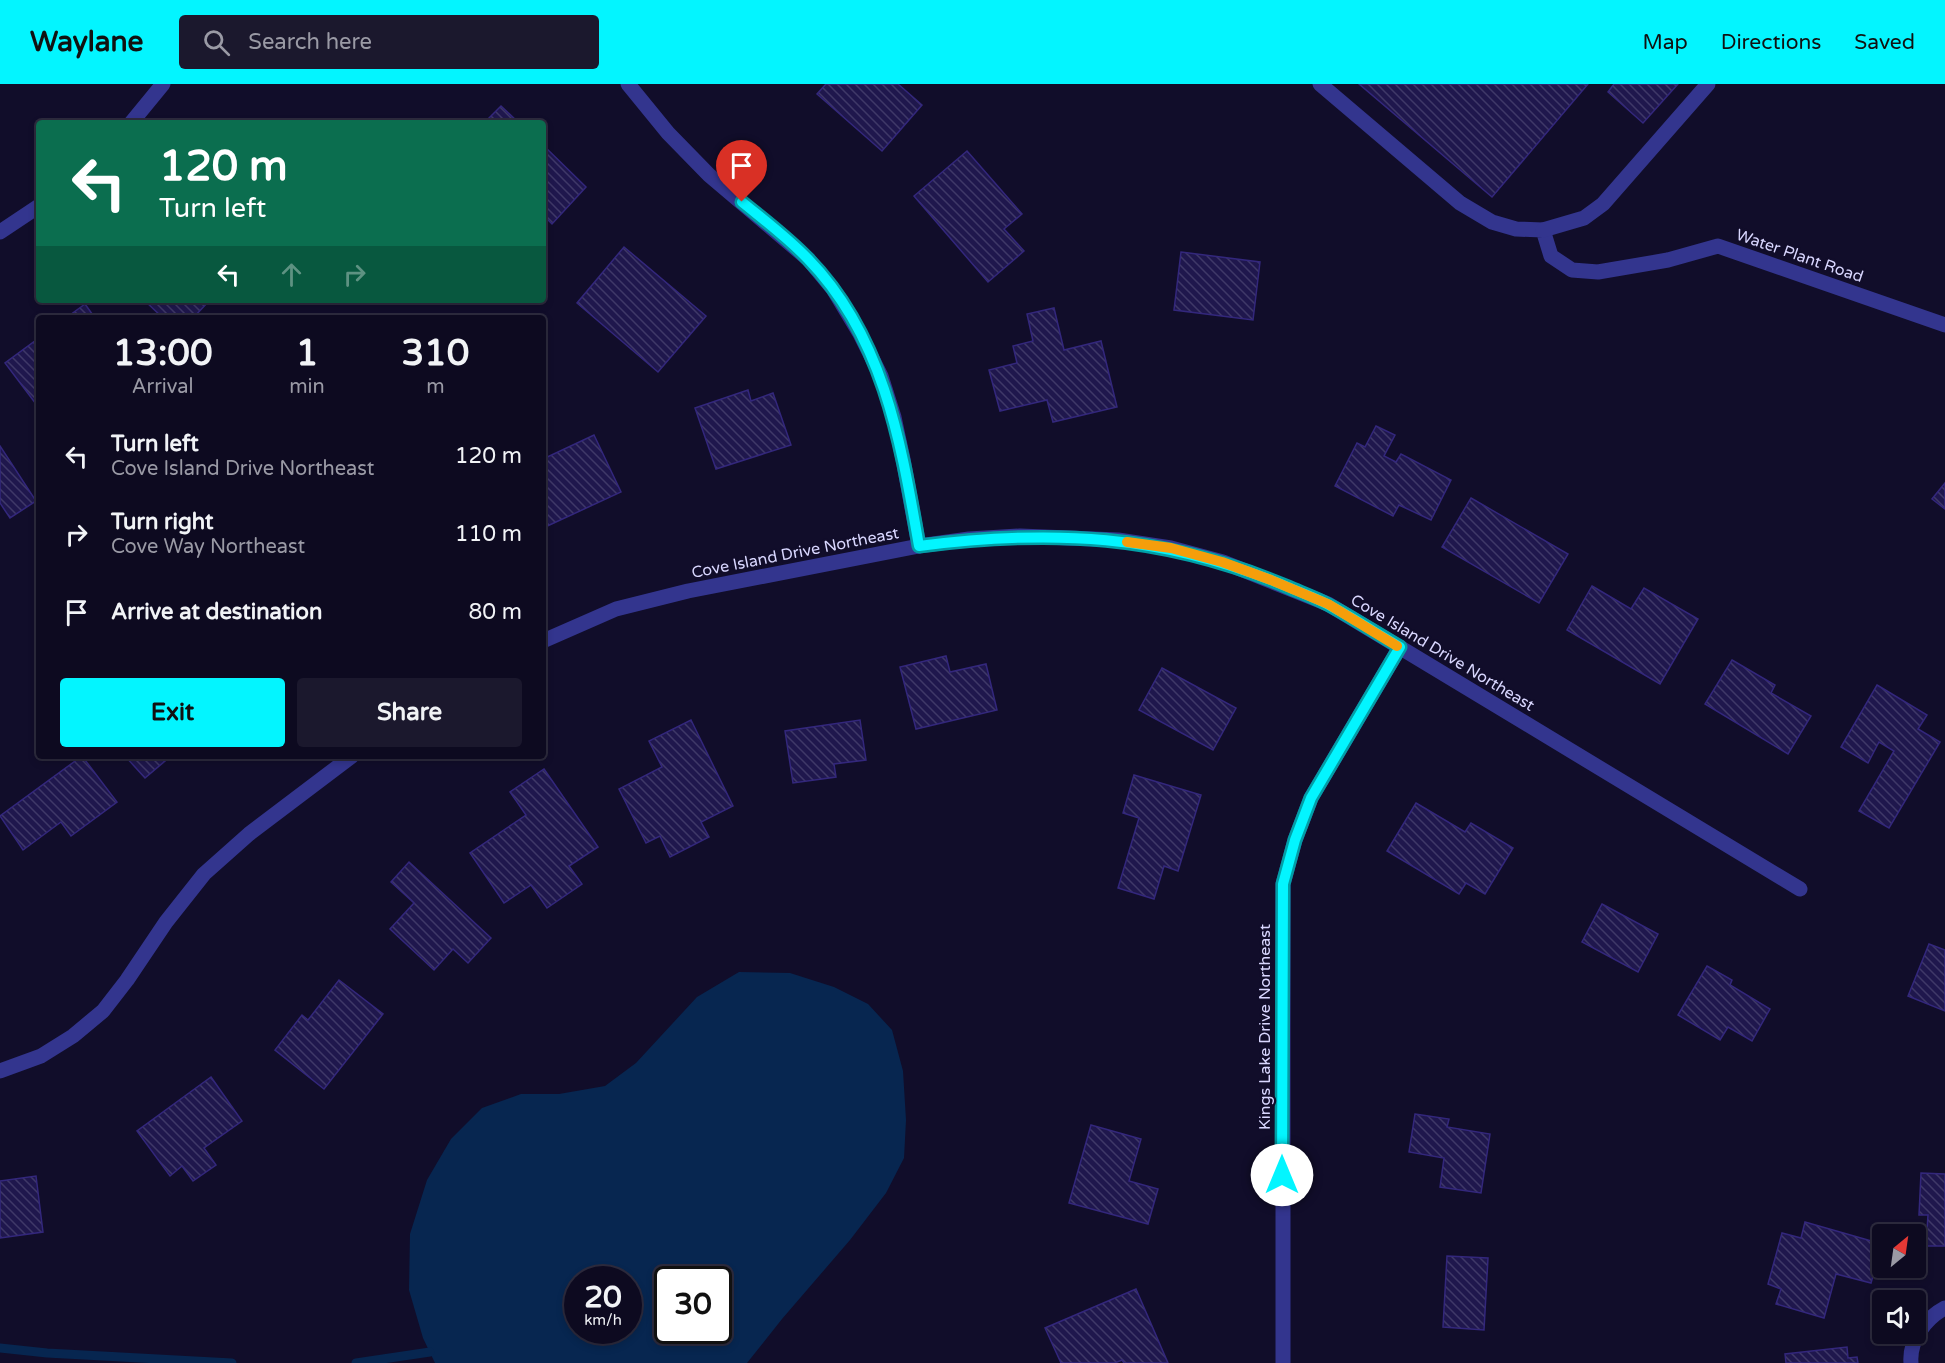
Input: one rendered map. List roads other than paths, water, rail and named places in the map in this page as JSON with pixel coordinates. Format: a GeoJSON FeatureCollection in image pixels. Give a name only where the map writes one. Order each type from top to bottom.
{"type":"FeatureCollection","features":[{"type":"Feature","properties":{"kind":"street"},"geometry":{"type":"LineString","coordinates":[[133,120],[163,84]]}},
{"type":"Feature","properties":{"kind":"street"},"geometry":{"type":"LineString","coordinates":[[628,84],[668,133],[710,175],[808,259],[833,289],[860,334],[881,376],[896,428],[919,546]]}},
{"type":"Feature","properties":{"kind":"street"},"geometry":{"type":"LineString","coordinates":[[1320,84],[1460,203],[1492,222],[1516,229],[1543,230],[1584,218],[1603,204],[1708,84]]}},
{"type":"Feature","properties":{"kind":"street"},"geometry":{"type":"LineString","coordinates":[[0,232],[36,208]]}},
{"type":"Feature","properties":{"kind":"street","name":"Water Plant Road"},"geometry":{"type":"LineString","coordinates":[[1543,230],[1551,256],[1572,270],[1598,272],[1625,268],[1668,260],[1718,246],[1945,325]]}},
{"type":"Feature","properties":{"kind":"street","name":"Cove Island Drive Northeast"},"geometry":{"type":"LineString","coordinates":[[546,641],[616,609],[688,591],[919,546],[969,539],[1020,536],[1118,540],[1171,548],[1222,562],[1328,604],[1800,889]]}},
{"type":"Feature","properties":{"kind":"street","name":"Kings Lake Drive Northeast"},"geometry":{"type":"LineString","coordinates":[[1283,1363],[1283,884],[1295,840],[1311,798],[1400,647]]}},
{"type":"Feature","properties":{"kind":"street"},"geometry":{"type":"LineString","coordinates":[[0,1071],[41,1056],[73,1036],[103,1011],[166,922],[204,874],[249,834],[348,759]]}},
{"type":"Feature","properties":{"kind":"street"},"geometry":{"type":"LineString","coordinates":[[1911,1363],[1916,1338],[1927,1321],[1945,1308]]}},
{"type":"Feature","properties":{"kind":"water"},"geometry":{"type":"Polygon","coordinates":[[[739,972],[790,973],[834,987],[868,1004],[892,1030],[903,1071],[906,1120],[904,1158],[886,1193],[850,1240],[747,1363],[435,1363],[423,1338],[409,1290],[410,1234],[427,1180],[451,1139],[482,1108],[521,1094],[559,1094],[605,1086],[636,1063],[697,997],[739,972]]]}},
{"type":"Feature","properties":{"kind":"waterway"},"geometry":{"type":"LineString","coordinates":[[0,1348],[47,1353],[232,1363]]}},
{"type":"Feature","properties":{"kind":"waterway"},"geometry":{"type":"LineString","coordinates":[[356,1363],[430,1352]]}}]}
